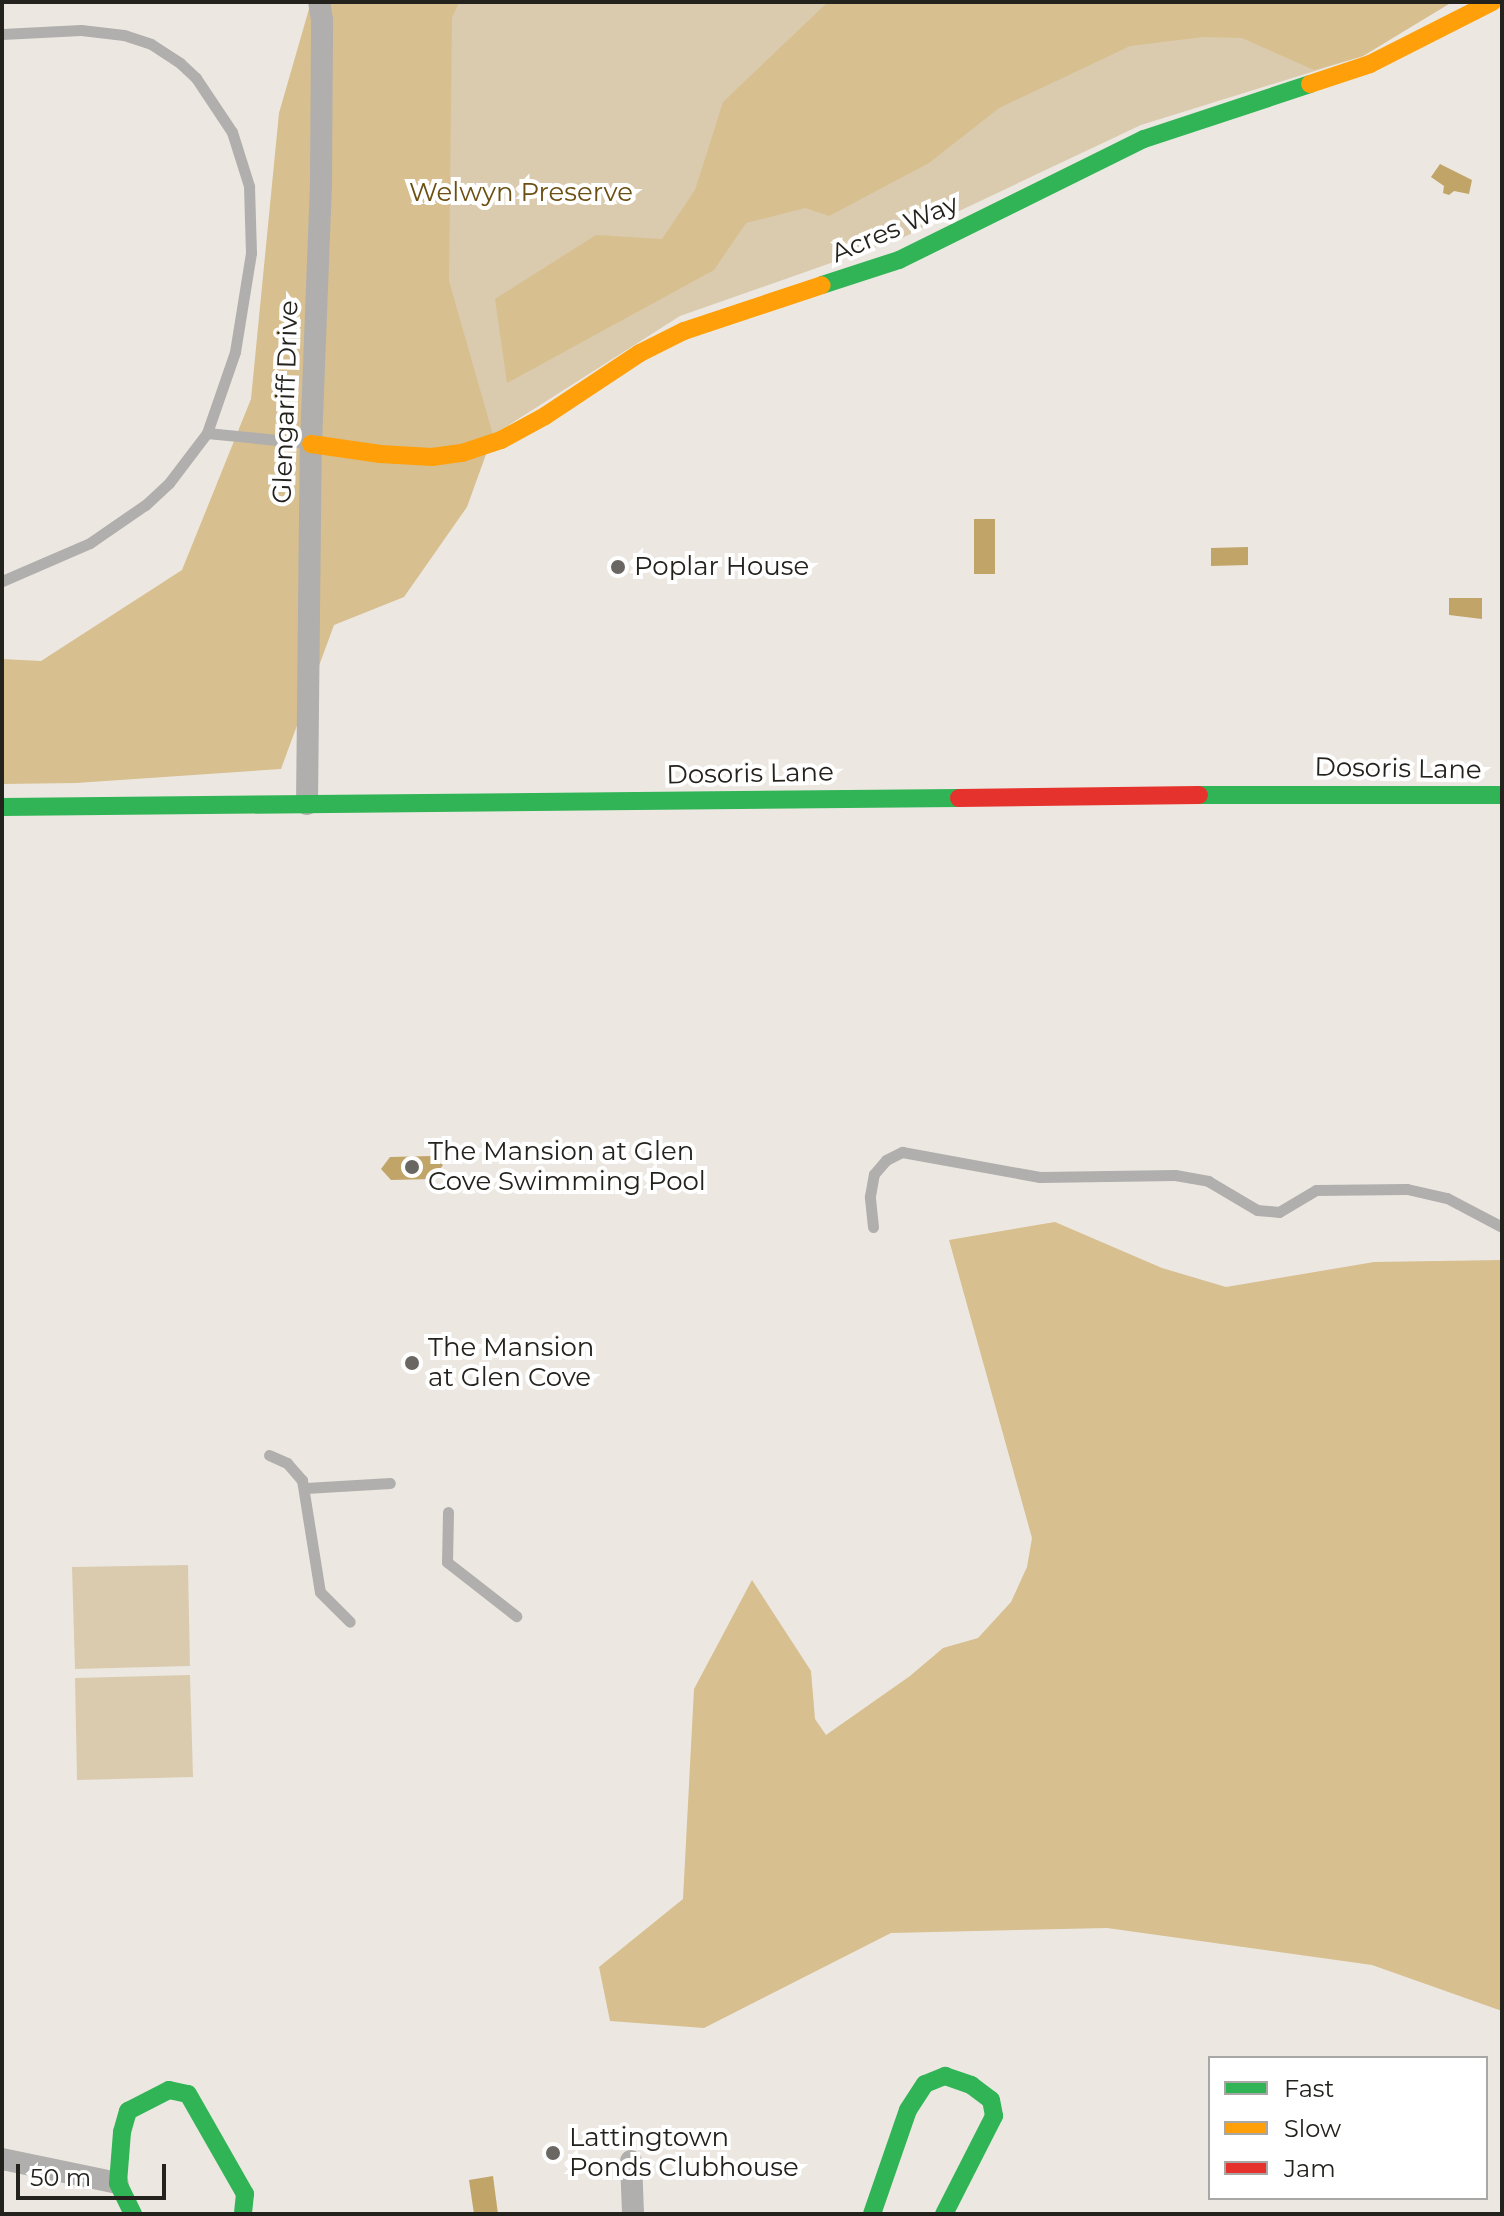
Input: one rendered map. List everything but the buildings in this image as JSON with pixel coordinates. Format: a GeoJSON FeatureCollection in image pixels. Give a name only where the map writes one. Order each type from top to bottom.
{"type":"FeatureCollection","features":[{"type":"Feature","properties":{"kind":"street","name":"Glengariff Drive"},"geometry":{"type":"LineString","coordinates":[[307,804],[311,444],[321,180],[322,20],[319,2]]}},
{"type":"Feature","properties":{"kind":"street","name":"Acres Way"},"geometry":{"type":"LineString","coordinates":[[311,444],[380,454],[432,457],[462,453],[501,440],[545,416],[640,353],[684,331],[899,260],[1144,139],[1370,64],[1492,2]]}},
{"type":"Feature","properties":{"kind":"street","name":"Dosoris Lane"},"geometry":{"type":"LineString","coordinates":[[2,807],[1430,793],[1501,797]]}},
{"type":"Feature","properties":{"kind":"street"},"geometry":{"type":"LineString","coordinates":[[872,2214],[908,2110],[925,2084],[945,2076],[971,2085],[991,2100],[994,2116],[944,2214]]}},
{"type":"Feature","properties":{"kind":"street"},"geometry":{"type":"LineString","coordinates":[[133,2214],[118,2183],[122,2132],[128,2111],[169,2090],[188,2094],[245,2194],[243,2214]]}},
{"type":"Feature","properties":{"kind":"street"},"geometry":{"type":"LineString","coordinates":[[2,2159],[118,2183]]}},
{"type":"Feature","properties":{"kind":"street"},"geometry":{"type":"LineString","coordinates":[[631,2161],[633,2214]]}},
{"type":"Feature","properties":{"kind":"lane"},"geometry":{"type":"LineString","coordinates":[[2,34],[81,30],[124,35],[151,44],[196,78],[232,132],[249,186],[251,253],[235,352],[207,433],[169,483],[145,505],[90,543],[2,581]]}},
{"type":"Feature","properties":{"kind":"lane"},"geometry":{"type":"LineString","coordinates":[[207,433],[311,444]]}},
{"type":"Feature","properties":{"kind":"lane"},"geometry":{"type":"LineString","coordinates":[[873,1227],[870,1196],[874,1174],[886,1160],[902,1152],[1040,1177],[1175,1175],[1208,1181],[1257,1210],[1279,1212],[1316,1190],[1407,1189],[1447,1198],[1502,1227]]}},
{"type":"Feature","properties":{"kind":"lane"},"geometry":{"type":"LineString","coordinates":[[269,1455],[287,1463],[306,1488],[320,1592],[350,1622]]}},
{"type":"Feature","properties":{"kind":"lane"},"geometry":{"type":"LineString","coordinates":[[306,1488],[390,1483]]}},
{"type":"Feature","properties":{"kind":"lane"},"geometry":{"type":"LineString","coordinates":[[448,1512],[447,1562],[516,1616]]}},
{"type":"Feature","properties":{"kind":"green space","name":"Welwyn Preserve"},"geometry":{"type":"Polygon","coordinates":[[[335,2],[1452,2],[1363,56],[1141,125],[902,238],[680,316],[493,435],[335,2]]]}},
{"type":"Feature","properties":{"kind":"green space"},"geometry":{"type":"Polygon","coordinates":[[[188,1565],[190,1666],[75,1669],[72,1567],[188,1565]]]}},
{"type":"Feature","properties":{"kind":"green space"},"geometry":{"type":"Polygon","coordinates":[[[190,1675],[193,1777],[77,1780],[75,1678],[190,1675]]]}},
{"type":"Feature","properties":{"kind":"shaded area"},"geometry":{"type":"Polygon","coordinates":[[[311,2],[459,2],[452,18],[449,281],[493,435],[467,507],[404,597],[334,625],[281,769],[76,783],[2,784],[2,659],[41,661],[182,570],[251,399],[279,113],[311,2]]]}},
{"type":"Feature","properties":{"kind":"shaded area"},"geometry":{"type":"Polygon","coordinates":[[[828,2],[1452,2],[1363,56],[1314,70],[1242,38],[1203,37],[1130,46],[999,108],[929,163],[829,216],[805,208],[746,223],[714,270],[507,383],[495,299],[596,235],[662,239],[695,190],[723,102],[828,2]]]}},
{"type":"Feature","properties":{"kind":"shaded area"},"geometry":{"type":"Polygon","coordinates":[[[1440,164],[1472,180],[1469,194],[1454,191],[1449,195],[1443,193],[1444,186],[1431,177],[1440,164]]]}},
{"type":"Feature","properties":{"kind":"shaded area"},"geometry":{"type":"Polygon","coordinates":[[[974,519],[995,519],[995,574],[974,574],[974,519]]]}},
{"type":"Feature","properties":{"kind":"shaded area"},"geometry":{"type":"Polygon","coordinates":[[[1248,547],[1248,565],[1211,566],[1211,548],[1248,547]]]}},
{"type":"Feature","properties":{"kind":"shaded area"},"geometry":{"type":"Polygon","coordinates":[[[1449,598],[1482,598],[1482,619],[1449,615],[1449,598]]]}},
{"type":"Feature","properties":{"kind":"shaded area","name":"The Mansion at Glen Cove Swimming Pool"},"geometry":{"type":"Polygon","coordinates":[[[432,1156],[443,1165],[433,1179],[391,1180],[381,1169],[390,1157],[432,1156]]]}},
{"type":"Feature","properties":{"kind":"shaded area"},"geometry":{"type":"Polygon","coordinates":[[[1055,1222],[1162,1268],[1226,1287],[1374,1262],[1502,1260],[1502,2011],[1372,1965],[1107,1928],[891,1933],[704,2028],[610,2021],[599,1967],[683,1899],[694,1689],[752,1580],[811,1671],[815,1719],[826,1735],[910,1676],[943,1648],[978,1638],[1011,1602],[1027,1567],[1032,1538],[949,1240],[1055,1222]]]}},
{"type":"Feature","properties":{"kind":"shaded area"},"geometry":{"type":"Polygon","coordinates":[[[493,2176],[498,2214],[474,2214],[469,2180],[493,2176]]]}},
{"type":"Feature","properties":{"kind":"traffic: fast"},"geometry":{"type":"LineString","coordinates":[[822,285],[899,260],[1144,139],[1310,84]]}},
{"type":"Feature","properties":{"kind":"traffic: fast"},"geometry":{"type":"LineString","coordinates":[[1199,795],[1502,795]]}},
{"type":"Feature","properties":{"kind":"traffic: fast"},"geometry":{"type":"LineString","coordinates":[[2,807],[959,798]]}},
{"type":"Feature","properties":{"kind":"traffic: fast"},"geometry":{"type":"LineString","coordinates":[[872,2214],[908,2110],[925,2084],[945,2076],[971,2085],[991,2100],[994,2116],[944,2214]]}},
{"type":"Feature","properties":{"kind":"traffic: fast"},"geometry":{"type":"LineString","coordinates":[[133,2214],[118,2183],[122,2132],[128,2111],[169,2090],[188,2094],[245,2194],[243,2214]]}},
{"type":"Feature","properties":{"kind":"traffic: slow"},"geometry":{"type":"LineString","coordinates":[[1310,84],[1370,64],[1492,2]]}},
{"type":"Feature","properties":{"kind":"traffic: slow"},"geometry":{"type":"LineString","coordinates":[[311,444],[380,454],[432,457],[462,453],[501,440],[545,416],[640,353],[684,331],[822,285]]}},
{"type":"Feature","properties":{"kind":"traffic: jam"},"geometry":{"type":"LineString","coordinates":[[959,798],[1199,795]]}},
{"type":"Feature","properties":{"kind":"place","name":"Poplar House"},"geometry":{"type":"Point","coordinates":[618,567]}},
{"type":"Feature","properties":{"kind":"place","name":"The Mansion at Glen Cove Swimming Pool"},"geometry":{"type":"Point","coordinates":[412,1167]}},
{"type":"Feature","properties":{"kind":"place","name":"The Mansion at Glen Cove"},"geometry":{"type":"Point","coordinates":[412,1363]}},
{"type":"Feature","properties":{"kind":"place","name":"Lattingtown Ponds Clubhouse"},"geometry":{"type":"Point","coordinates":[553,2153]}}]}
